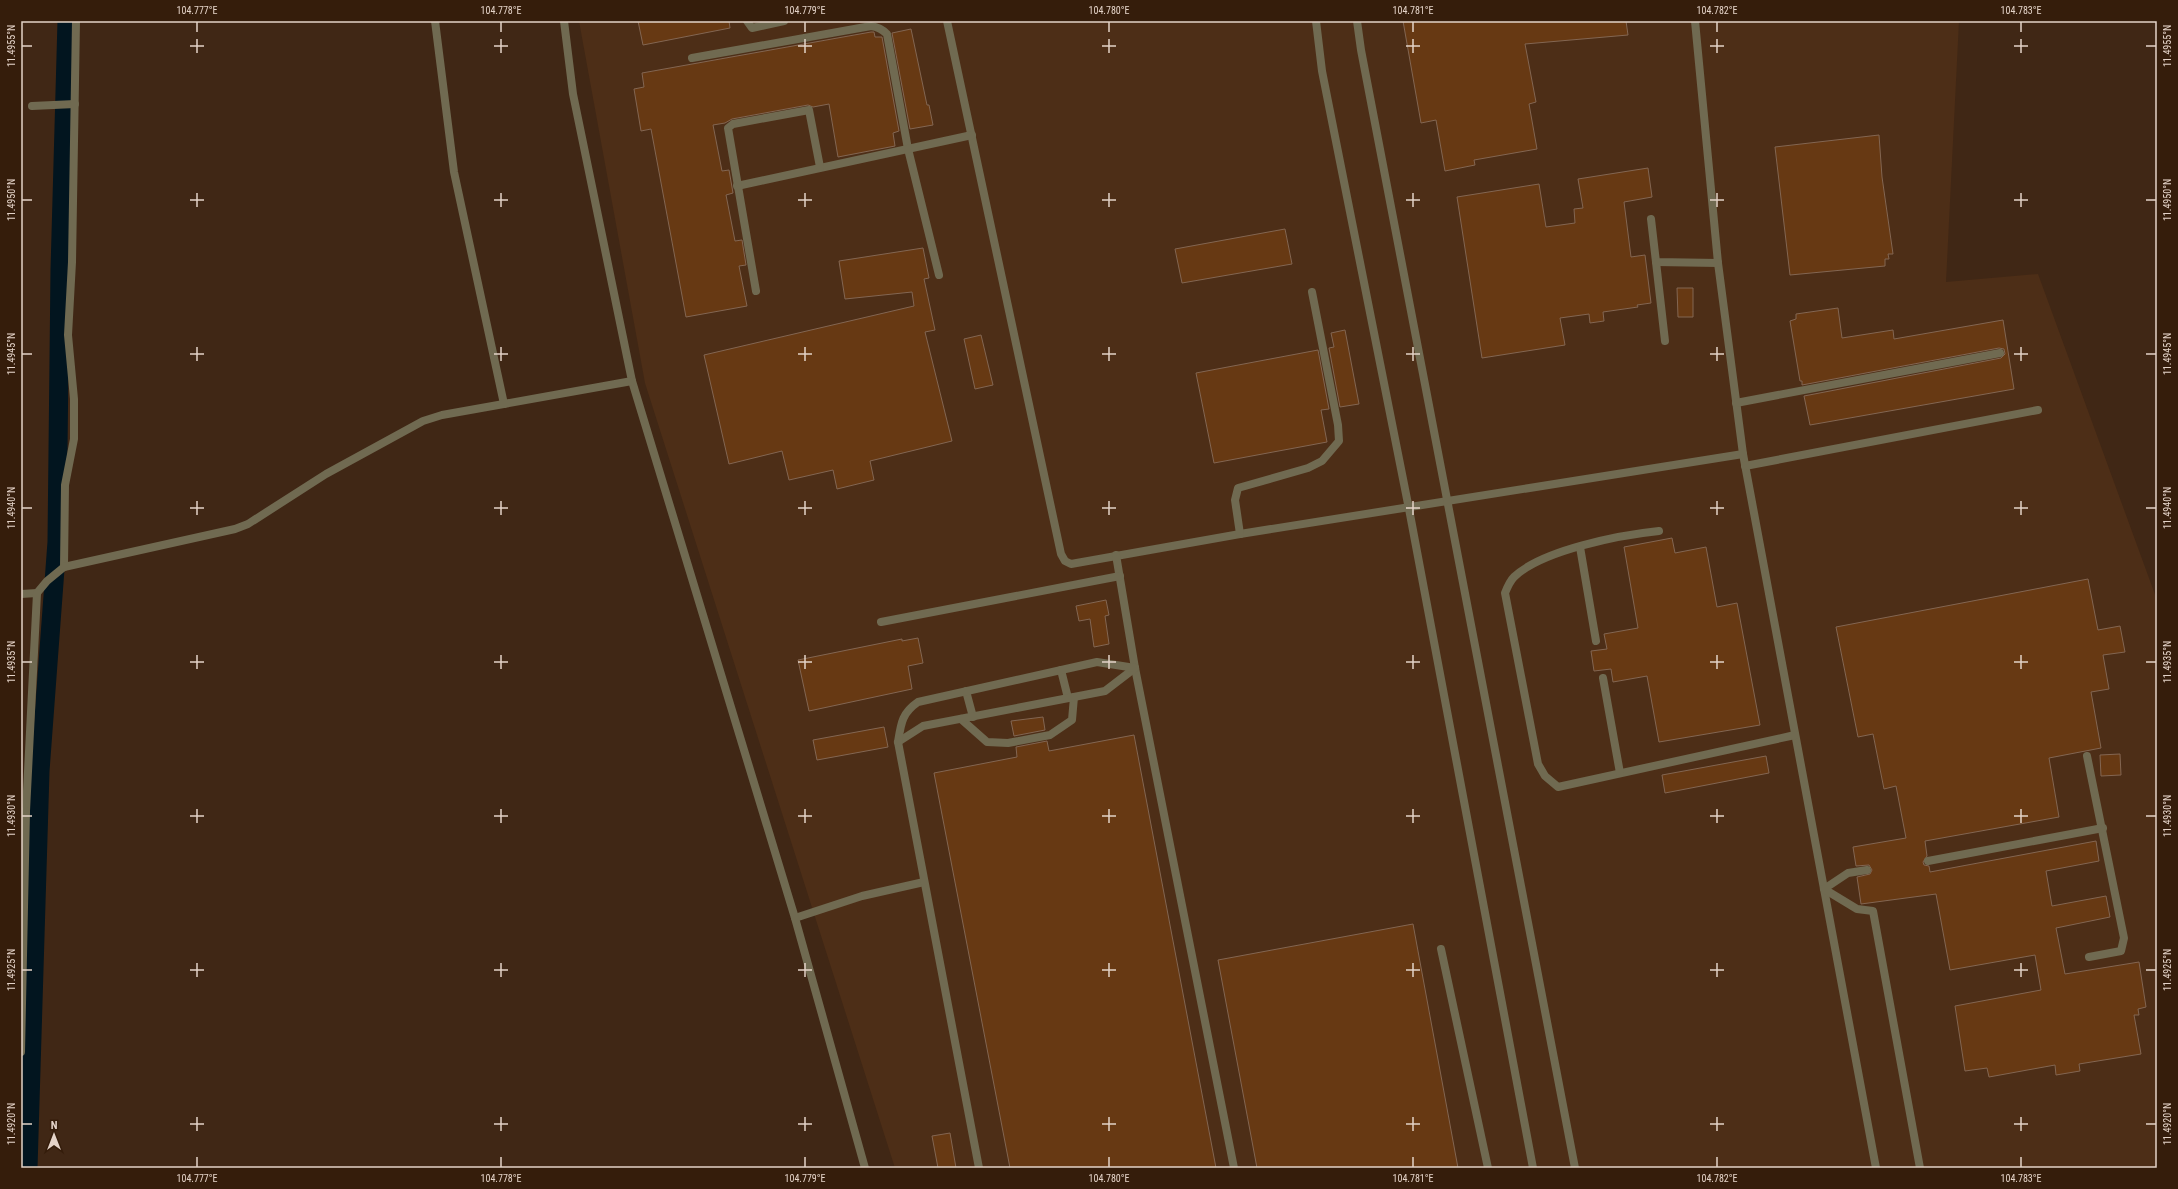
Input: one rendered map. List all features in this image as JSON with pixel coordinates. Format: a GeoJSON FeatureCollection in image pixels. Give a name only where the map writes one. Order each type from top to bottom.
{"type":"FeatureCollection","features":[{"type":"Feature","properties":{"kind":"street"},"geometry":{"type":"LineString","coordinates":[[61,568],[65,485],[74,439],[74,398],[68,335],[72,262],[71,104],[76,21]]}},
{"type":"Feature","properties":{"kind":"street"},"geometry":{"type":"LineString","coordinates":[[435,21],[454,172],[504,404]]}},
{"type":"Feature","properties":{"kind":"street"},"geometry":{"type":"LineString","coordinates":[[564,21],[573,94],[632,381],[795,918],[865,1168]]}},
{"type":"Feature","properties":{"kind":"street"},"geometry":{"type":"LineString","coordinates":[[746,21],[752,28],[784,21]]}},
{"type":"Feature","properties":{"kind":"street"},"geometry":{"type":"LineString","coordinates":[[947,21],[1061,554],[1065,561],[1071,564],[1240,534],[1409,509],[1447,501],[1743,454]]}},
{"type":"Feature","properties":{"kind":"street"},"geometry":{"type":"LineString","coordinates":[[1316,21],[1322,71],[1409,509],[1533,1168]]}},
{"type":"Feature","properties":{"kind":"street"},"geometry":{"type":"LineString","coordinates":[[1357,21],[1361,50],[1575,1168]]}},
{"type":"Feature","properties":{"kind":"street"},"geometry":{"type":"LineString","coordinates":[[1694,21],[1718,263],[1743,454],[1876,1168]]}},
{"type":"Feature","properties":{"kind":"street"},"geometry":{"type":"LineString","coordinates":[[692,58],[871,26],[878,27],[887,34],[908,149],[939,275]]}},
{"type":"Feature","properties":{"kind":"street"},"geometry":{"type":"LineString","coordinates":[[32,106],[71,104]]}},
{"type":"Feature","properties":{"kind":"street"},"geometry":{"type":"LineString","coordinates":[[756,291],[728,128],[733,124],[809,110],[820,167]]}},
{"type":"Feature","properties":{"kind":"street"},"geometry":{"type":"LineString","coordinates":[[737,186],[972,135]]}},
{"type":"Feature","properties":{"kind":"street"},"geometry":{"type":"LineString","coordinates":[[1651,219],[1665,341]]}},
{"type":"Feature","properties":{"kind":"street"},"geometry":{"type":"LineString","coordinates":[[1656,262],[1718,263]]}},
{"type":"Feature","properties":{"kind":"street"},"geometry":{"type":"LineString","coordinates":[[1240,534],[1235,500],[1238,488],[1308,468],[1322,461],[1339,441],[1338,425],[1312,292]]}},
{"type":"Feature","properties":{"kind":"street"},"geometry":{"type":"LineString","coordinates":[[1736,402],[2000,353]]}},
{"type":"Feature","properties":{"kind":"street"},"geometry":{"type":"LineString","coordinates":[[21,1052],[23,812],[37,593],[47,581],[61,568],[235,529],[248,524],[326,474],[423,421],[442,415],[632,381]]}},
{"type":"Feature","properties":{"kind":"street"},"geometry":{"type":"LineString","coordinates":[[1745,466],[2038,410]]}},
{"type":"Feature","properties":{"kind":"street"},"geometry":{"type":"LineString","coordinates":[[1659,531],[1637,533],[1580,547],[1534,563],[1513,578],[1505,593],[1538,764],[1544,776],[1558,787],[1795,735]]}},
{"type":"Feature","properties":{"kind":"street"},"geometry":{"type":"LineString","coordinates":[[1580,547],[1596,641]]}},
{"type":"Feature","properties":{"kind":"street"},"geometry":{"type":"LineString","coordinates":[[1116,555],[1136,668],[1234,1168]]}},
{"type":"Feature","properties":{"kind":"street"},"geometry":{"type":"LineString","coordinates":[[881,622],[1120,576]]}},
{"type":"Feature","properties":{"kind":"street"},"geometry":{"type":"LineString","coordinates":[[21,594],[37,593]]}},
{"type":"Feature","properties":{"kind":"street"},"geometry":{"type":"LineString","coordinates":[[979,1168],[898,742],[900,723],[908,709],[918,702],[1097,662],[1136,668]]}},
{"type":"Feature","properties":{"kind":"street"},"geometry":{"type":"LineString","coordinates":[[898,742],[923,726],[1105,691],[1136,668]]}},
{"type":"Feature","properties":{"kind":"street"},"geometry":{"type":"LineString","coordinates":[[961,719],[987,742],[1008,743],[1050,735],[1072,720],[1071,698],[1061,670]]}},
{"type":"Feature","properties":{"kind":"street"},"geometry":{"type":"LineString","coordinates":[[1603,678],[1620,773]]}},
{"type":"Feature","properties":{"kind":"street"},"geometry":{"type":"LineString","coordinates":[[966,691],[973,717]]}},
{"type":"Feature","properties":{"kind":"street"},"geometry":{"type":"LineString","coordinates":[[2087,756],[2103,828],[2124,944],[2121,951],[2089,957]]}},
{"type":"Feature","properties":{"kind":"street"},"geometry":{"type":"LineString","coordinates":[[1928,861],[2103,828]]}},
{"type":"Feature","properties":{"kind":"street"},"geometry":{"type":"LineString","coordinates":[[1824,889],[1848,873],[1867,870]]}},
{"type":"Feature","properties":{"kind":"street"},"geometry":{"type":"LineString","coordinates":[[795,918],[862,896],[924,882]]}},
{"type":"Feature","properties":{"kind":"street"},"geometry":{"type":"LineString","coordinates":[[1824,889],[1857,908],[1873,911],[1920,1168]]}},
{"type":"Feature","properties":{"kind":"street"},"geometry":{"type":"LineString","coordinates":[[1441,949],[1488,1168]]}},
{"type":"Feature","properties":{"kind":"shaded area"},"geometry":{"type":"Polygon","coordinates":[[[579,21],[1959,21],[1946,282],[2038,274],[2157,600],[2157,1168],[895,1168],[645,383],[579,21]]]}},
{"type":"Feature","properties":{"kind":"building"},"geometry":{"type":"Polygon","coordinates":[[[638,21],[729,21],[730,28],[643,45],[638,21]]]}},
{"type":"Feature","properties":{"kind":"building"},"geometry":{"type":"Polygon","coordinates":[[[1403,21],[1626,21],[1628,35],[1525,44],[1536,102],[1529,104],[1537,149],[1474,160],[1475,165],[1445,171],[1436,120],[1421,123],[1403,21]]]}},
{"type":"Feature","properties":{"kind":"building"},"geometry":{"type":"Polygon","coordinates":[[[911,29],[927,105],[929,105],[933,125],[910,129],[892,33],[911,29]]]}},
{"type":"Feature","properties":{"kind":"building"},"geometry":{"type":"Polygon","coordinates":[[[874,32],[875,37],[882,37],[899,131],[893,133],[895,146],[838,157],[829,104],[813,107],[808,105],[732,119],[725,123],[713,125],[722,171],[729,170],[733,193],[726,195],[735,241],[742,240],[746,265],[739,266],[747,306],[686,317],[651,129],[641,131],[634,89],[644,87],[642,73],[874,32]]]}},
{"type":"Feature","properties":{"kind":"building"},"geometry":{"type":"Polygon","coordinates":[[[1879,135],[1882,177],[1893,254],[1888,254],[1889,259],[1885,259],[1885,266],[1790,275],[1775,147],[1879,135]]]}},
{"type":"Feature","properties":{"kind":"building"},"geometry":{"type":"Polygon","coordinates":[[[1648,168],[1652,197],[1624,202],[1631,257],[1645,255],[1651,303],[1637,305],[1638,307],[1603,312],[1604,321],[1590,323],[1589,314],[1560,318],[1565,345],[1482,358],[1457,197],[1539,184],[1546,227],[1575,223],[1574,209],[1583,208],[1578,179],[1648,168]]]}},
{"type":"Feature","properties":{"kind":"building"},"geometry":{"type":"Polygon","coordinates":[[[1285,229],[1292,264],[1182,283],[1175,249],[1285,229]]]}},
{"type":"Feature","properties":{"kind":"building"},"geometry":{"type":"Polygon","coordinates":[[[923,248],[929,278],[924,279],[935,330],[925,332],[952,441],[870,461],[874,480],[837,489],[833,470],[789,480],[782,451],[729,464],[704,355],[914,306],[912,292],[845,299],[839,261],[923,248]]]}},
{"type":"Feature","properties":{"kind":"building"},"geometry":{"type":"Polygon","coordinates":[[[1677,288],[1693,288],[1693,317],[1678,317],[1677,288]]]}},
{"type":"Feature","properties":{"kind":"building"},"geometry":{"type":"Polygon","coordinates":[[[1838,308],[1842,338],[1893,330],[1894,339],[2003,320],[2014,389],[1810,425],[1804,396],[2001,358],[2005,354],[2004,349],[1999,348],[1802,385],[1802,381],[1800,381],[1790,321],[1796,319],[1796,314],[1838,308]]]}},
{"type":"Feature","properties":{"kind":"building"},"geometry":{"type":"Polygon","coordinates":[[[1345,330],[1359,404],[1340,407],[1329,348],[1334,347],[1331,333],[1345,330]]]}},
{"type":"Feature","properties":{"kind":"building"},"geometry":{"type":"Polygon","coordinates":[[[981,335],[993,385],[975,389],[964,339],[981,335]]]}},
{"type":"Feature","properties":{"kind":"building"},"geometry":{"type":"Polygon","coordinates":[[[1318,350],[1329,409],[1321,410],[1327,442],[1214,463],[1196,373],[1318,350]]]}},
{"type":"Feature","properties":{"kind":"building"},"geometry":{"type":"Polygon","coordinates":[[[1672,538],[1675,553],[1706,547],[1717,607],[1737,603],[1760,725],[1659,742],[1647,676],[1613,682],[1611,669],[1594,671],[1591,651],[1607,649],[1604,634],[1638,628],[1624,547],[1672,538]]]}},
{"type":"Feature","properties":{"kind":"building"},"geometry":{"type":"Polygon","coordinates":[[[2088,579],[2098,630],[2120,626],[2125,652],[2103,655],[2109,689],[2091,692],[2101,748],[2049,758],[2059,817],[1925,841],[1927,856],[1923,862],[1924,865],[1929,866],[1930,872],[2096,841],[2099,861],[2046,871],[2052,906],[2106,896],[2110,917],[2056,928],[2065,974],[2139,962],[2146,1007],[2138,1009],[2139,1015],[2134,1015],[2141,1054],[2079,1064],[2080,1071],[2056,1075],[2055,1065],[1989,1077],[1987,1068],[1965,1071],[1955,1006],[2041,990],[2035,955],[1950,970],[1936,894],[1861,904],[1857,877],[1870,874],[1872,870],[1869,865],[1856,866],[1853,847],[1906,838],[1896,786],[1884,789],[1873,734],[1858,737],[1836,627],[2088,579]]]}},
{"type":"Feature","properties":{"kind":"building"},"geometry":{"type":"Polygon","coordinates":[[[1106,600],[1109,615],[1105,616],[1109,644],[1094,647],[1090,619],[1079,621],[1076,606],[1106,600]]]}},
{"type":"Feature","properties":{"kind":"building"},"geometry":{"type":"Polygon","coordinates":[[[918,638],[923,663],[908,666],[912,689],[809,711],[798,660],[902,639],[902,641],[918,638]]]}},
{"type":"Feature","properties":{"kind":"building"},"geometry":{"type":"Polygon","coordinates":[[[1043,717],[1045,730],[1014,736],[1011,721],[1043,717]]]}},
{"type":"Feature","properties":{"kind":"building"},"geometry":{"type":"Polygon","coordinates":[[[884,727],[888,747],[817,760],[813,740],[884,727]]]}},
{"type":"Feature","properties":{"kind":"building"},"geometry":{"type":"Polygon","coordinates":[[[1134,735],[1216,1168],[1010,1168],[934,773],[1017,757],[1016,747],[1047,741],[1049,751],[1134,735]]]}},
{"type":"Feature","properties":{"kind":"building"},"geometry":{"type":"Polygon","coordinates":[[[2120,754],[2121,775],[2101,776],[2100,755],[2120,754]]]}},
{"type":"Feature","properties":{"kind":"building"},"geometry":{"type":"Polygon","coordinates":[[[1766,756],[1769,773],[1665,793],[1662,775],[1766,756]]]}},
{"type":"Feature","properties":{"kind":"building"},"geometry":{"type":"Polygon","coordinates":[[[1413,924],[1458,1168],[1257,1168],[1218,960],[1413,924]]]}},
{"type":"Feature","properties":{"kind":"building"},"geometry":{"type":"Polygon","coordinates":[[[950,1133],[956,1168],[938,1168],[932,1136],[950,1133]]]}},
{"type":"Feature","properties":{"kind":"waterway"},"geometry":{"type":"LineString","coordinates":[[28,1168],[40,771],[57,542],[60,270],[67,21]]}}]}
